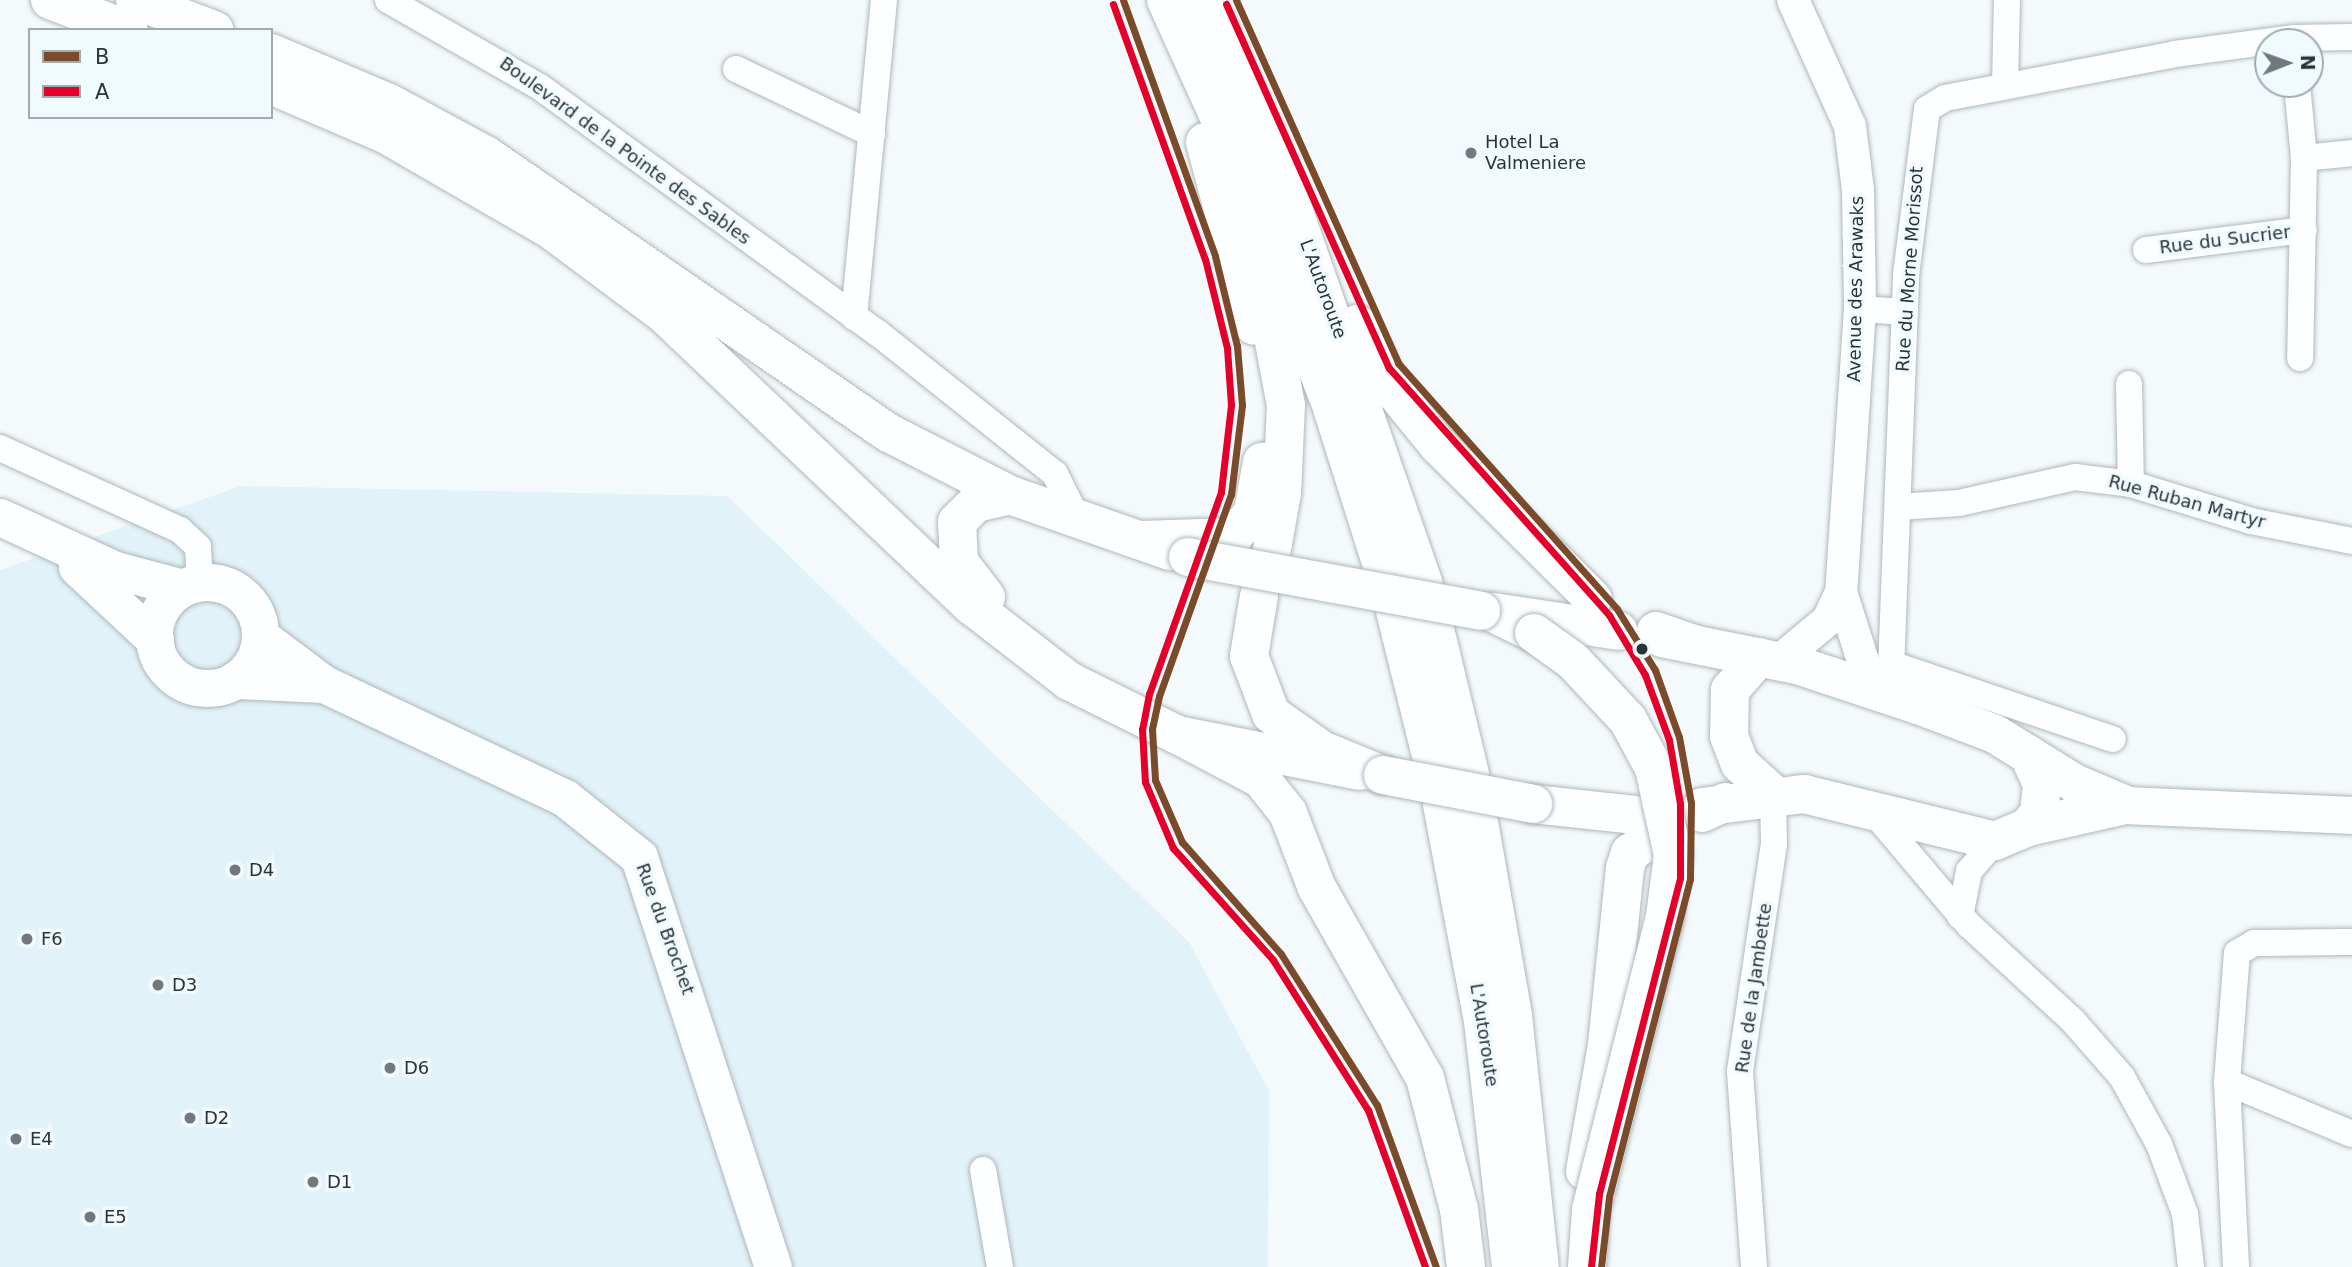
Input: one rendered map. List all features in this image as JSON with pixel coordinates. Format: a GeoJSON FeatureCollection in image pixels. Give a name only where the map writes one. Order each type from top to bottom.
{"type":"FeatureCollection","features":[{"type":"Feature","properties":{"kind":"main road"},"geometry":{"type":"LineString","coordinates":[[50,0],[123,28]]}},
{"type":"Feature","properties":{"kind":"main road"},"geometry":{"type":"LineString","coordinates":[[135,0],[209,28]]}},
{"type":"Feature","properties":{"kind":"main road"},"geometry":{"type":"LineString","coordinates":[[1149,0],[1262,282],[1283,367],[1286,454],[1272,549]]}},
{"type":"Feature","properties":{"kind":"main road","name":"L'Autoroute"},"geometry":{"type":"LineString","coordinates":[[1166,0],[1225,130],[1332,408],[1456,789],[1513,1016],[1540,1267]]}},
{"type":"Feature","properties":{"kind":"main road","name":"L'Autoroute"},"geometry":{"type":"LineString","coordinates":[[1205,0],[1276,160],[1428,601],[1456,789],[1511,1267]]}},
{"type":"Feature","properties":{"kind":"main road"},"geometry":{"type":"LineString","coordinates":[[273,54],[389,103],[487,156],[889,433],[1010,495],[1079,522],[1140,540],[1191,549],[1320,582],[1619,631]]}},
{"type":"Feature","properties":{"kind":"main road"},"geometry":{"type":"LineString","coordinates":[[273,86],[473,181],[622,283],[740,381],[972,607],[1036,659],[1128,712],[1261,779],[1288,813],[1317,888],[1425,1078],[1460,1209],[1466,1267]]}},
{"type":"Feature","properties":{"kind":"main road"},"geometry":{"type":"LineString","coordinates":[[1191,549],[1240,532],[1261,485],[1263,402],[1254,323],[1205,142]]}},
{"type":"Feature","properties":{"kind":"main road"},"geometry":{"type":"LineString","coordinates":[[1276,160],[1390,386],[1473,482],[1594,599]]}},
{"type":"Feature","properties":{"kind":"main road"},"geometry":{"type":"LineString","coordinates":[[1010,495],[965,509],[957,522],[956,550],[968,576],[1036,659]]}},
{"type":"Feature","properties":{"kind":"main road"},"geometry":{"type":"LineString","coordinates":[[0,517],[79,561],[155,640],[165,668],[189,685],[218,687],[236,680],[257,653],[260,636],[243,596],[218,583],[192,585],[79,561],[0,530]]}},
{"type":"Feature","properties":{"kind":"main road"},"geometry":{"type":"LineString","coordinates":[[155,640],[161,609],[192,585]]}},
{"type":"Feature","properties":{"kind":"main road"},"geometry":{"type":"LineString","coordinates":[[1259,596],[1250,656],[1272,714],[1322,750],[1383,775]]}},
{"type":"Feature","properties":{"kind":"main road"},"geometry":{"type":"LineString","coordinates":[[1486,611],[1534,633],[1573,660],[1628,720],[1654,768],[1673,855],[1665,917],[1591,1210],[1587,1267]]}},
{"type":"Feature","properties":{"kind":"main road","name":"Rue du Brochet"},"geometry":{"type":"LineString","coordinates":[[260,636],[324,684],[565,799],[639,857],[773,1267]]}},
{"type":"Feature","properties":{"kind":"main road"},"geometry":{"type":"LineString","coordinates":[[1671,638],[1884,683],[1996,734],[2028,754],[2126,805]]}},
{"type":"Feature","properties":{"kind":"main road"},"geometry":{"type":"LineString","coordinates":[[1769,658],[1739,674],[1726,713],[1740,764],[1773,794]]}},
{"type":"Feature","properties":{"kind":"main road","name":"Rue du Brochet"},"geometry":{"type":"LineString","coordinates":[[236,680],[324,684]]}},
{"type":"Feature","properties":{"kind":"main road"},"geometry":{"type":"LineString","coordinates":[[1178,735],[1657,826],[1630,853],[1625,868],[1607,1045],[1577,1214],[1578,1267]]}},
{"type":"Feature","properties":{"kind":"main road"},"geometry":{"type":"LineString","coordinates":[[2011,834],[2043,801],[2040,776],[2028,754]]}},
{"type":"Feature","properties":{"kind":"main road"},"geometry":{"type":"LineString","coordinates":[[1710,807],[1773,794],[1828,797],[1871,809],[2011,834],[2126,805],[2352,815]]}},
{"type":"Feature","properties":{"kind":"street","name":"Boulevard de la Pointe des Sables"},"geometry":{"type":"LineString","coordinates":[[388,0],[540,87],[854,317],[1029,450],[1062,482],[1079,522]]}},
{"type":"Feature","properties":{"kind":"street"},"geometry":{"type":"LineString","coordinates":[[854,317],[884,0]]}},
{"type":"Feature","properties":{"kind":"street","name":"Avenue des Arawaks"},"geometry":{"type":"LineString","coordinates":[[1769,658],[1828,620],[1841,592],[1860,309],[1850,126],[1793,0]]}},
{"type":"Feature","properties":{"kind":"street"},"geometry":{"type":"LineString","coordinates":[[2005,86],[2007,0]]}},
{"type":"Feature","properties":{"kind":"street","name":"Rue du Morne Morissot"},"geometry":{"type":"LineString","coordinates":[[2324,38],[2352,37]]}},
{"type":"Feature","properties":{"kind":"street","name":"Rue du Morne Morissot"},"geometry":{"type":"LineString","coordinates":[[1884,683],[1898,507],[1905,312],[1923,115],[1945,98],[2254,46]]}},
{"type":"Feature","properties":{"kind":"street"},"geometry":{"type":"LineString","coordinates":[[736,69],[872,134]]}},
{"type":"Feature","properties":{"kind":"street","name":"Rue du Sucrier"},"geometry":{"type":"LineString","coordinates":[[2298,98],[2304,158],[2300,358]]}},
{"type":"Feature","properties":{"kind":"street"},"geometry":{"type":"LineString","coordinates":[[2304,158],[2352,153]]}},
{"type":"Feature","properties":{"kind":"street","name":"Rue du Sucrier"},"geometry":{"type":"LineString","coordinates":[[2146,250],[2304,230]]}},
{"type":"Feature","properties":{"kind":"street"},"geometry":{"type":"LineString","coordinates":[[1860,309],[1905,312]]}},
{"type":"Feature","properties":{"kind":"street"},"geometry":{"type":"LineString","coordinates":[[2129,384],[2131,484]]}},
{"type":"Feature","properties":{"kind":"street"},"geometry":{"type":"LineString","coordinates":[[0,448],[180,530],[198,547],[192,585]]}},
{"type":"Feature","properties":{"kind":"street","name":"Rue Ruban Martyr"},"geometry":{"type":"LineString","coordinates":[[1898,507],[1959,503],[2075,477],[2131,484],[2251,521],[2352,541]]}},
{"type":"Feature","properties":{"kind":"street","name":"Avenue des Arawaks"},"geometry":{"type":"LineString","coordinates":[[1841,592],[1884,683]]}},
{"type":"Feature","properties":{"kind":"street"},"geometry":{"type":"LineString","coordinates":[[1884,683],[2113,739]]}},
{"type":"Feature","properties":{"kind":"street","name":"Rue de la Jambette"},"geometry":{"type":"LineString","coordinates":[[1754,1267],[1741,1071],[1774,844],[1773,794]]}},
{"type":"Feature","properties":{"kind":"street"},"geometry":{"type":"LineString","coordinates":[[1871,809],[1960,916],[2122,1077],[2159,1144],[2180,1203],[2191,1267]]}},
{"type":"Feature","properties":{"kind":"street"},"geometry":{"type":"LineString","coordinates":[[1960,916],[1969,871],[2011,834]]}},
{"type":"Feature","properties":{"kind":"street"},"geometry":{"type":"LineString","coordinates":[[2236,1267],[2227,1082],[2238,953],[2254,943],[2352,942]]}},
{"type":"Feature","properties":{"kind":"street"},"geometry":{"type":"LineString","coordinates":[[2227,1082],[2352,1134]]}},
{"type":"Feature","properties":{"kind":"street"},"geometry":{"type":"LineString","coordinates":[[983,1170],[1000,1267]]}},
{"type":"Feature","properties":{"kind":"shaded area"},"geometry":{"type":"Polygon","coordinates":[[[241,486],[727,496],[1189,942],[1269,1091],[1268,1267],[0,1267],[0,570],[241,486]]]}},
{"type":"Feature","properties":{"kind":"transit line","name":"B"},"geometry":{"type":"LineString","coordinates":[[1123,0],[1215,256],[1237,346],[1242,405],[1231,494],[1159,696],[1152,729],[1155,780],[1182,842],[1281,954],[1377,1105],[1436,1267]]}},
{"type":"Feature","properties":{"kind":"transit line","name":"B"},"geometry":{"type":"LineString","coordinates":[[1236,0],[1398,363],[1617,609],[1655,670],[1679,737],[1691,803],[1690,879],[1609,1197],[1601,1267]]}},
{"type":"Feature","properties":{"kind":"transit line","name":"A"},"geometry":{"type":"LineString","coordinates":[[1113,4],[1205,259],[1227,348],[1231,405],[1221,492],[1149,694],[1142,729],[1145,782],[1173,848],[1273,960],[1368,1110],[1425,1267]]}},
{"type":"Feature","properties":{"kind":"transit line","name":"A"},"geometry":{"type":"LineString","coordinates":[[1226,4],[1389,368],[1609,615],[1645,675],[1669,740],[1680,804],[1680,878],[1599,1194],[1591,1266]]}},
{"type":"Feature","properties":{"kind":"place","name":"Hotel La Valmeniere"},"geometry":{"type":"Point","coordinates":[1471,153]}},
{"type":"Feature","properties":{"kind":"place","name":"D4"},"geometry":{"type":"Point","coordinates":[235,870]}},
{"type":"Feature","properties":{"kind":"place","name":"F6"},"geometry":{"type":"Point","coordinates":[27,939]}},
{"type":"Feature","properties":{"kind":"place","name":"D3"},"geometry":{"type":"Point","coordinates":[158,985]}},
{"type":"Feature","properties":{"kind":"place","name":"D6"},"geometry":{"type":"Point","coordinates":[390,1068]}},
{"type":"Feature","properties":{"kind":"place","name":"D2"},"geometry":{"type":"Point","coordinates":[190,1118]}},
{"type":"Feature","properties":{"kind":"place","name":"E4"},"geometry":{"type":"Point","coordinates":[16,1139]}},
{"type":"Feature","properties":{"kind":"place","name":"D1"},"geometry":{"type":"Point","coordinates":[313,1182]}},
{"type":"Feature","properties":{"kind":"place","name":"E5"},"geometry":{"type":"Point","coordinates":[90,1217]}}]}
